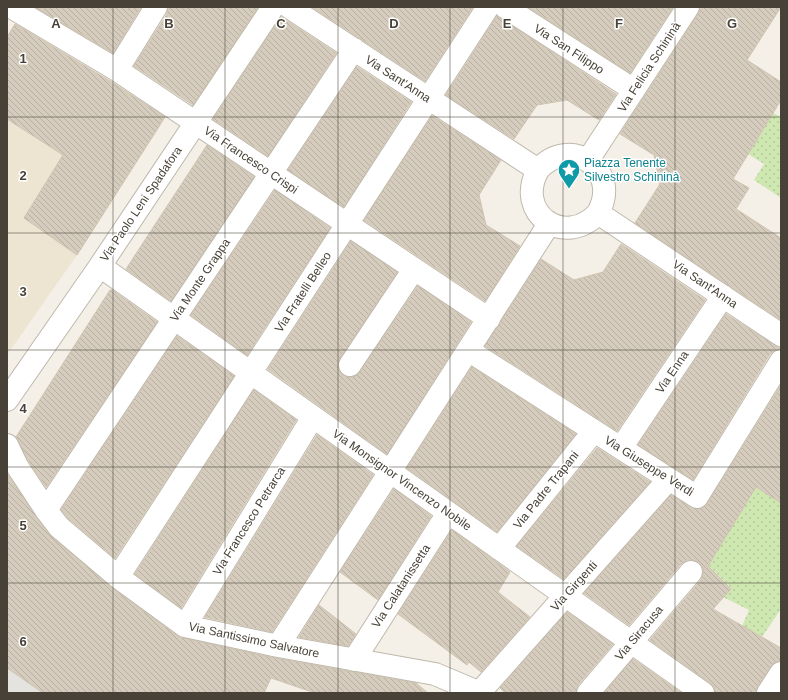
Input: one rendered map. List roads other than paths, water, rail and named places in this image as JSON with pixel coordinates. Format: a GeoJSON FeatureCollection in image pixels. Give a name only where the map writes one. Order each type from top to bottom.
{"type":"FeatureCollection","features":[{"type":"Feature","properties":{"kind":"street","name":"Via Francesco Crispi"},"geometry":{"type":"LineString","coordinates":[[11,7],[117,70],[489,319]]}},
{"type":"Feature","properties":{"kind":"street"},"geometry":{"type":"LineString","coordinates":[[117,70],[156,7]]}},
{"type":"Feature","properties":{"kind":"street","name":"Via Paolo Leni Spadafora"},"geometry":{"type":"LineString","coordinates":[[7,400],[100,266],[273,7]]}},
{"type":"Feature","properties":{"kind":"street","name":"Via Sant'Anna"},"geometry":{"type":"LineString","coordinates":[[289,7],[538,170]]}},
{"type":"Feature","properties":{"kind":"street","name":"Via Fratelli Belleo"},"geometry":{"type":"LineString","coordinates":[[118,577],[488,7]]}},
{"type":"Feature","properties":{"kind":"street","name":"Via San Filippo"},"geometry":{"type":"LineString","coordinates":[[505,7],[634,90]]}},
{"type":"Feature","properties":{"kind":"street","name":"Via Felicia Schininà"},"geometry":{"type":"LineString","coordinates":[[588,160],[688,7]]}},
{"type":"Feature","properties":{"kind":"street","name":"Via Monte Grappa"},"geometry":{"type":"LineString","coordinates":[[46,510],[354,49]]}},
{"type":"Feature","properties":{"kind":"street"},"geometry":{"type":"LineString","coordinates":[[566,155],[588,160],[599,172],[604,183],[604,200],[598,213],[592,220],[582,226],[572,229],[549,224],[539,214],[531,196],[532,186],[538,170],[552,159],[566,155]]}},
{"type":"Feature","properties":{"kind":"street","name":"Via Sant'Anna"},"geometry":{"type":"LineString","coordinates":[[598,213],[781,335]]}},
{"type":"Feature","properties":{"kind":"street"},"geometry":{"type":"LineString","coordinates":[[278,646],[549,224]]}},
{"type":"Feature","properties":{"kind":"street","name":"Via Monsignor Vincenzo Nobile"},"geometry":{"type":"LineString","coordinates":[[100,266],[703,693]]}},
{"type":"Feature","properties":{"kind":"street"},"geometry":{"type":"LineString","coordinates":[[350,365],[414,269]]}},
{"type":"Feature","properties":{"kind":"street","name":"Via Enna"},"geometry":{"type":"LineString","coordinates":[[621,448],[723,296]]}},
{"type":"Feature","properties":{"kind":"street","name":"Via Giuseppe Verdi"},"geometry":{"type":"LineString","coordinates":[[468,350],[697,497],[781,361]]}},
{"type":"Feature","properties":{"kind":"street","name":"Via Francesco Petrarca"},"geometry":{"type":"LineString","coordinates":[[185,626],[313,417]]}},
{"type":"Feature","properties":{"kind":"street","name":"Via Padre Trapani"},"geometry":{"type":"LineString","coordinates":[[498,549],[594,431]]}},
{"type":"Feature","properties":{"kind":"street","name":"Via Santissimo Salvatore"},"geometry":{"type":"LineString","coordinates":[[7,445],[17,466],[59,527],[118,577],[185,626],[278,646],[435,674],[479,693]]}},
{"type":"Feature","properties":{"kind":"street","name":"Via Girgenti"},"geometry":{"type":"LineString","coordinates":[[479,693],[669,479]]}},
{"type":"Feature","properties":{"kind":"street","name":"Via Calatanissetta"},"geometry":{"type":"LineString","coordinates":[[354,660],[448,513]]}},
{"type":"Feature","properties":{"kind":"street","name":"Via Siracusa"},"geometry":{"type":"LineString","coordinates":[[588,693],[691,572]]}},
{"type":"Feature","properties":{"kind":"street"},"geometry":{"type":"LineString","coordinates":[[768,693],[781,673]]}},
{"type":"Feature","properties":{"kind":"place","name":"Piazza Tenente Silvestro Schininà"},"geometry":{"type":"Point","coordinates":[569,190]}}]}
